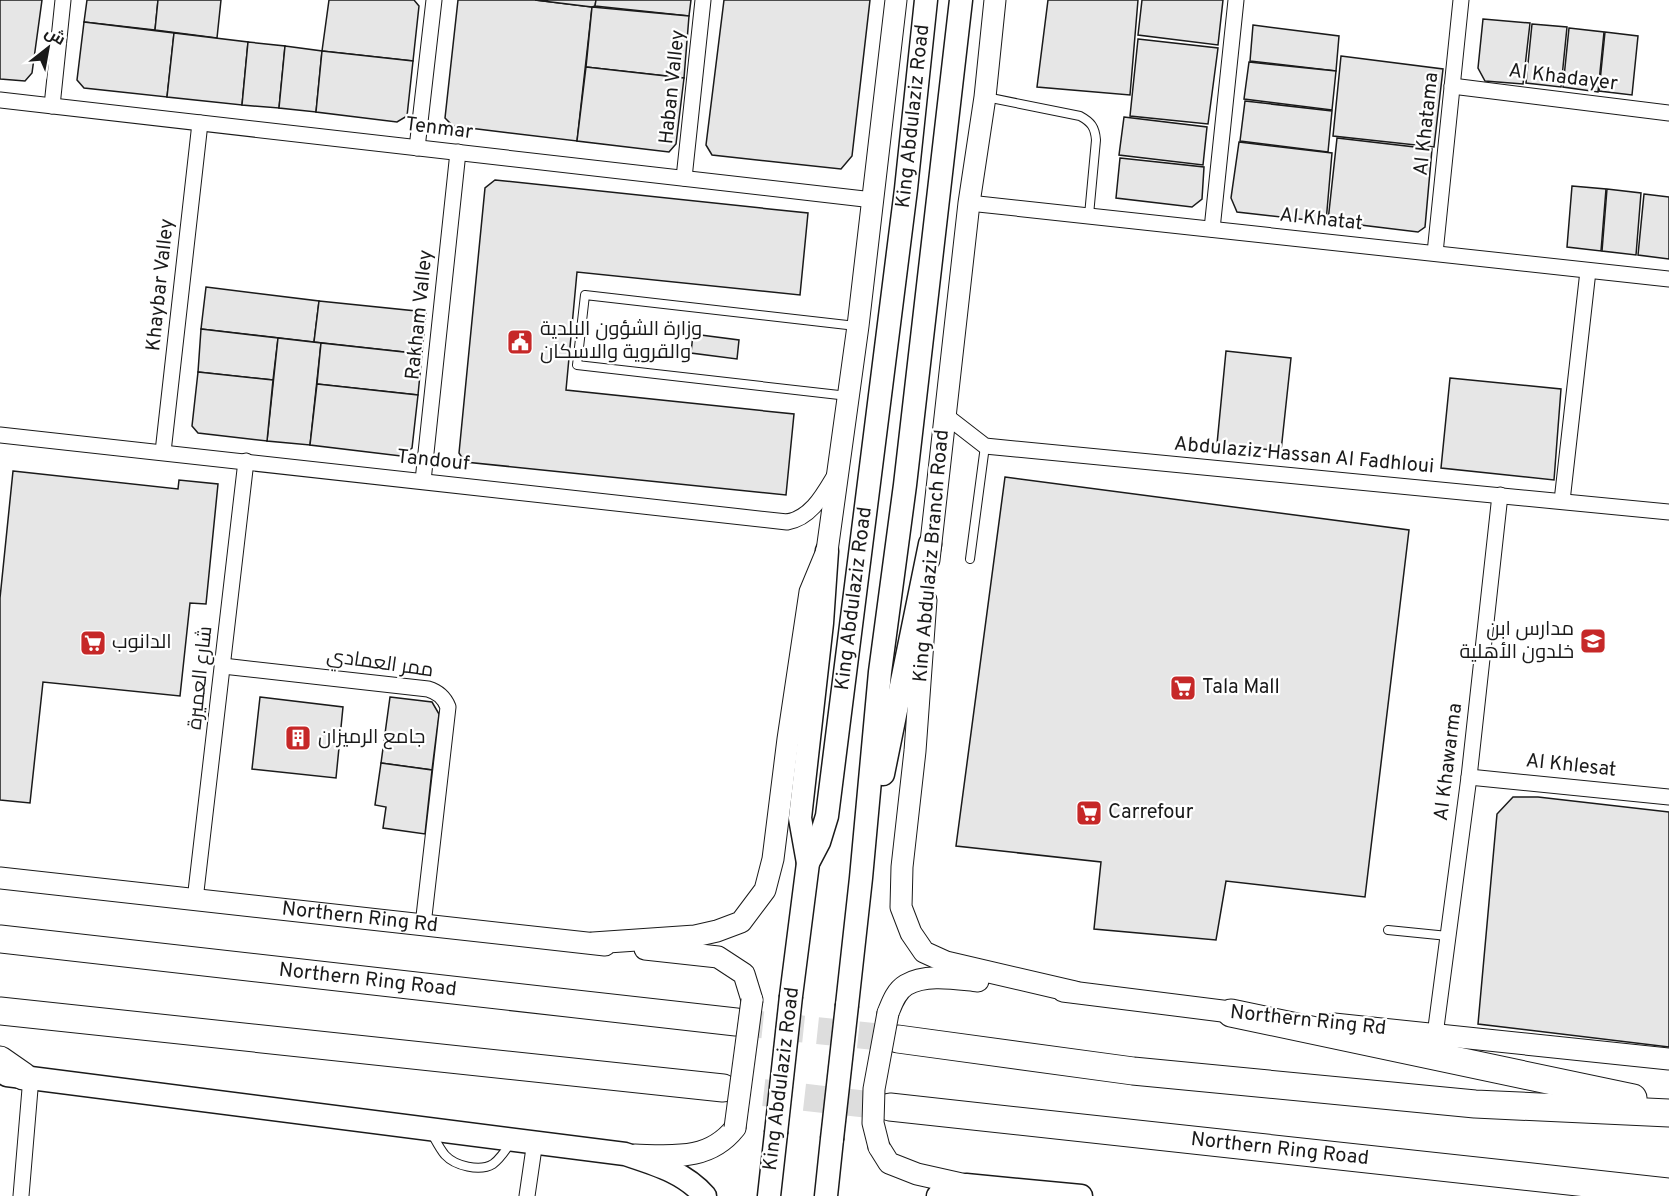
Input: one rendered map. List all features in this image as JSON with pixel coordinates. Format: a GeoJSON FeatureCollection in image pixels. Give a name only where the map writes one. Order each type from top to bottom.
{"type":"FeatureCollection","features":[{"type":"Feature","properties":{"kind":"highway","name":"Northern Ring Road"},"geometry":{"type":"LineString","coordinates":[[0,939],[736,1022]]}},
{"type":"Feature","properties":{"kind":"highway"},"geometry":{"type":"LineString","coordinates":[[0,1011],[723,1088]]}},
{"type":"Feature","properties":{"kind":"highway"},"geometry":{"type":"LineString","coordinates":[[1231,1013],[1669,1106]]}},
{"type":"Feature","properties":{"kind":"highway"},"geometry":{"type":"LineString","coordinates":[[898,1039],[1144,1073],[1475,1104],[1669,1113]]}},
{"type":"Feature","properties":{"kind":"highway"},"geometry":{"type":"LineString","coordinates":[[0,1060],[18,1076]]}},
{"type":"Feature","properties":{"kind":"highway","name":"Northern Ring Road"},"geometry":{"type":"LineString","coordinates":[[890,1107],[1669,1192]]}},
{"type":"Feature","properties":{"kind":"main road","name":"King Abdulaziz Road"},"geometry":{"type":"LineString","coordinates":[[769,1196],[808,863],[819,842],[827,816],[855,606],[906,189],[926,0]]}},
{"type":"Feature","properties":{"kind":"main road","name":"King Abdulaziz Road"},"geometry":{"type":"LineString","coordinates":[[826,1196],[861,878],[880,672],[912,429],[961,0]]}},
{"type":"Feature","properties":{"kind":"main road"},"geometry":{"type":"LineString","coordinates":[[861,878],[930,544]]}},
{"type":"Feature","properties":{"kind":"main road"},"geometry":{"type":"LineString","coordinates":[[808,863],[800,818],[828,551]]}},
{"type":"Feature","properties":{"kind":"main road"},"geometry":{"type":"LineString","coordinates":[[18,1076],[625,1154],[668,1169],[689,1180],[705,1196]]}},
{"type":"Feature","properties":{"kind":"main road"},"geometry":{"type":"LineString","coordinates":[[938,1196],[966,1185],[1028,1194],[1081,1196]]}},
{"type":"Feature","properties":{"kind":"street"},"geometry":{"type":"LineString","coordinates":[[52,106],[63,0]]}},
{"type":"Feature","properties":{"kind":"street"},"geometry":{"type":"LineString","coordinates":[[417,148],[434,0]]}},
{"type":"Feature","properties":{"kind":"street","name":"Haban Valley"},"geometry":{"type":"LineString","coordinates":[[684,178],[703,0]]}},
{"type":"Feature","properties":{"kind":"street"},"geometry":{"type":"LineString","coordinates":[[593,943],[695,936],[717,931],[741,922],[765,890],[773,859],[810,592],[828,551],[858,326],[896,0]]}},
{"type":"Feature","properties":{"kind":"street","name":"King Abdulaziz Branch Road"},"geometry":{"type":"LineString","coordinates":[[995,0],[930,544],[915,751],[902,867],[901,907],[911,933],[924,952],[946,962],[1075,992]]}},
{"type":"Feature","properties":{"kind":"street"},"geometry":{"type":"LineString","coordinates":[[1212,229],[1236,0]]}},
{"type":"Feature","properties":{"kind":"street","name":"Al Khatama"},"geometry":{"type":"LineString","coordinates":[[1435,253],[1461,0]]}},
{"type":"Feature","properties":{"kind":"street","name":"Al Khadayer"},"geometry":{"type":"LineString","coordinates":[[1452,86],[1669,113]]}},
{"type":"Feature","properties":{"kind":"street","name":"Tenmar"},"geometry":{"type":"LineString","coordinates":[[0,100],[873,200]]}},
{"type":"Feature","properties":{"kind":"street","name":"Khaybar Valley"},"geometry":{"type":"LineString","coordinates":[[163,452],[200,123]]}},
{"type":"Feature","properties":{"kind":"street","name":"Rakham Valley"},"geometry":{"type":"LineString","coordinates":[[423,481],[458,152]]}},
{"type":"Feature","properties":{"kind":"street","name":"Al Khatat"},"geometry":{"type":"LineString","coordinates":[[969,203],[1669,279]]}},
{"type":"Feature","properties":{"kind":"street"},"geometry":{"type":"LineString","coordinates":[[1562,501],[1588,271]]}},
{"type":"Feature","properties":{"kind":"street"},"geometry":{"type":"LineString","coordinates":[[945,416],[985,446]]}},
{"type":"Feature","properties":{"kind":"street","name":"Tandouf"},"geometry":{"type":"LineString","coordinates":[[0,435],[787,522],[798,520],[806,514],[823,494],[837,471]]}},
{"type":"Feature","properties":{"kind":"street","name":"Abdulaziz Hassan Al Fadhloui"},"geometry":{"type":"LineString","coordinates":[[985,446],[1142,463],[1669,512]]}},
{"type":"Feature","properties":{"kind":"street","name":"شارع العميرة"},"geometry":{"type":"LineString","coordinates":[[195,900],[246,461]]}},
{"type":"Feature","properties":{"kind":"street","name":"Al Khawarma"},"geometry":{"type":"LineString","coordinates":[[1435,1035],[1469,777],[1500,495]]}},
{"type":"Feature","properties":{"kind":"street","name":"ممر العمادي"},"geometry":{"type":"LineString","coordinates":[[223,666],[429,689],[436,691],[446,701],[448,707],[423,925]]}},
{"type":"Feature","properties":{"kind":"street","name":"Al Khlesat"},"geometry":{"type":"LineString","coordinates":[[1469,777],[1669,797]]}},
{"type":"Feature","properties":{"kind":"street","name":"Northern Ring Rd"},"geometry":{"type":"LineString","coordinates":[[0,879],[718,957],[744,974],[752,1000],[735,1128],[726,1140],[712,1148],[681,1156],[625,1154]]}},
{"type":"Feature","properties":{"kind":"street","name":"Northern Ring Rd"},"geometry":{"type":"LineString","coordinates":[[966,1185],[917,1174],[889,1163],[879,1147],[873,1123],[874,1089],[888,1013],[894,997],[906,985],[930,978],[1075,992],[1231,1013],[1669,1059]]}},
{"type":"Feature","properties":{"kind":"street"},"geometry":{"type":"LineString","coordinates":[[18,1076],[21,1196]]}},
{"type":"Feature","properties":{"kind":"street"},"geometry":{"type":"LineString","coordinates":[[524,1140],[527,1196]]}},
{"type":"Feature","properties":{"kind":"lane"},"geometry":{"type":"LineString","coordinates":[[985,96],[1080,116],[1096,129],[1089,215]]}},
{"type":"Feature","properties":{"kind":"lane"},"geometry":{"type":"LineString","coordinates":[[848,396],[577,365],[585,295],[858,326]]}},
{"type":"Feature","properties":{"kind":"lane"},"geometry":{"type":"LineString","coordinates":[[970,558],[985,446]]}},
{"type":"Feature","properties":{"kind":"lane"},"geometry":{"type":"LineString","coordinates":[[1388,930],[1448,936]]}},
{"type":"Feature","properties":{"kind":"lane"},"geometry":{"type":"LineString","coordinates":[[429,1128],[445,1155],[453,1162],[483,1168],[500,1159],[524,1140]]}},
{"type":"Feature","properties":{"kind":"building"},"geometry":{"type":"Polygon","coordinates":[[[0,0],[42,0],[32,73],[25,81],[0,79],[0,0]]]}},
{"type":"Feature","properties":{"kind":"building"},"geometry":{"type":"Polygon","coordinates":[[[87,0],[158,0],[155,30],[84,22],[87,0]]]}},
{"type":"Feature","properties":{"kind":"building"},"geometry":{"type":"Polygon","coordinates":[[[158,0],[221,0],[217,38],[155,30],[158,0]]]}},
{"type":"Feature","properties":{"kind":"building"},"geometry":{"type":"Polygon","coordinates":[[[329,0],[414,0],[419,6],[413,61],[322,51],[329,0]]]}},
{"type":"Feature","properties":{"kind":"building"},"geometry":{"type":"Polygon","coordinates":[[[458,0],[535,0],[592,7],[577,141],[453,126],[445,118],[458,0]]]}},
{"type":"Feature","properties":{"kind":"building"},"geometry":{"type":"Polygon","coordinates":[[[535,0],[596,0],[595,6],[592,7],[535,0]]]}},
{"type":"Feature","properties":{"kind":"building"},"geometry":{"type":"Polygon","coordinates":[[[596,0],[691,0],[689,16],[595,6],[596,0]]]}},
{"type":"Feature","properties":{"kind":"building"},"geometry":{"type":"Polygon","coordinates":[[[724,0],[870,0],[852,156],[841,169],[712,155],[706,145],[724,0]]]}},
{"type":"Feature","properties":{"kind":"building"},"geometry":{"type":"Polygon","coordinates":[[[1048,0],[1138,0],[1130,95],[1037,87],[1048,0]]]}},
{"type":"Feature","properties":{"kind":"building"},"geometry":{"type":"Polygon","coordinates":[[[1142,0],[1223,0],[1218,45],[1138,35],[1142,0]]]}},
{"type":"Feature","properties":{"kind":"building"},"geometry":{"type":"Polygon","coordinates":[[[592,7],[689,16],[684,78],[586,67],[592,7]]]}},
{"type":"Feature","properties":{"kind":"building"},"geometry":{"type":"Polygon","coordinates":[[[1483,19],[1530,23],[1523,84],[1485,81],[1478,68],[1483,19]]]}},
{"type":"Feature","properties":{"kind":"building"},"geometry":{"type":"Polygon","coordinates":[[[84,22],[174,33],[167,97],[84,88],[77,80],[84,22]]]}},
{"type":"Feature","properties":{"kind":"building"},"geometry":{"type":"Polygon","coordinates":[[[1532,24],[1567,27],[1561,87],[1526,83],[1532,24]]]}},
{"type":"Feature","properties":{"kind":"building"},"geometry":{"type":"Polygon","coordinates":[[[1253,25],[1339,36],[1336,71],[1250,61],[1253,25]]]}},
{"type":"Feature","properties":{"kind":"building"},"geometry":{"type":"Polygon","coordinates":[[[1569,28],[1604,32],[1598,92],[1563,87],[1569,28]]]}},
{"type":"Feature","properties":{"kind":"building"},"geometry":{"type":"Polygon","coordinates":[[[1605,32],[1638,36],[1632,95],[1599,91],[1605,32]]]}},
{"type":"Feature","properties":{"kind":"building"},"geometry":{"type":"Polygon","coordinates":[[[174,33],[248,42],[242,105],[167,97],[174,33]]]}},
{"type":"Feature","properties":{"kind":"building"},"geometry":{"type":"Polygon","coordinates":[[[1138,39],[1218,48],[1208,124],[1130,116],[1138,39]]]}},
{"type":"Feature","properties":{"kind":"building"},"geometry":{"type":"Polygon","coordinates":[[[248,42],[285,46],[279,108],[242,105],[248,42]]]}},
{"type":"Feature","properties":{"kind":"building"},"geometry":{"type":"Polygon","coordinates":[[[285,46],[322,51],[316,112],[279,108],[285,46]]]}},
{"type":"Feature","properties":{"kind":"building"},"geometry":{"type":"Polygon","coordinates":[[[322,51],[413,61],[407,116],[397,122],[316,112],[322,51]]]}},
{"type":"Feature","properties":{"kind":"building"},"geometry":{"type":"Polygon","coordinates":[[[1341,56],[1443,69],[1434,147],[1333,136],[1341,56]]]}},
{"type":"Feature","properties":{"kind":"building"},"geometry":{"type":"Polygon","coordinates":[[[1249,62],[1336,71],[1332,110],[1244,99],[1249,62]]]}},
{"type":"Feature","properties":{"kind":"building"},"geometry":{"type":"Polygon","coordinates":[[[586,67],[684,78],[676,144],[669,152],[577,141],[586,67]]]}},
{"type":"Feature","properties":{"kind":"building"},"geometry":{"type":"Polygon","coordinates":[[[1245,101],[1332,111],[1328,152],[1240,141],[1245,101]]]}},
{"type":"Feature","properties":{"kind":"building"},"geometry":{"type":"Polygon","coordinates":[[[1124,117],[1207,127],[1203,165],[1119,155],[1124,117]]]}},
{"type":"Feature","properties":{"kind":"building"},"geometry":{"type":"Polygon","coordinates":[[[1337,138],[1432,149],[1425,227],[1418,232],[1328,221],[1337,138]]]}},
{"type":"Feature","properties":{"kind":"building"},"geometry":{"type":"Polygon","coordinates":[[[1239,142],[1332,153],[1326,222],[1237,212],[1231,198],[1239,142]]]}},
{"type":"Feature","properties":{"kind":"building"},"geometry":{"type":"Polygon","coordinates":[[[1120,158],[1204,167],[1202,199],[1192,207],[1116,198],[1120,158]]]}},
{"type":"Feature","properties":{"kind":"building","name":"وزارة الشؤون البلدية والقروية والاسكان"},"geometry":{"type":"Polygon","coordinates":[[[495,180],[808,213],[800,295],[577,272],[566,390],[794,414],[786,495],[465,462],[459,453],[485,188],[495,180]]]}},
{"type":"Feature","properties":{"kind":"building"},"geometry":{"type":"Polygon","coordinates":[[[1572,186],[1606,189],[1601,251],[1567,247],[1572,186]]]}},
{"type":"Feature","properties":{"kind":"building"},"geometry":{"type":"Polygon","coordinates":[[[1607,189],[1641,193],[1636,255],[1602,251],[1607,189]]]}},
{"type":"Feature","properties":{"kind":"building"},"geometry":{"type":"Polygon","coordinates":[[[1644,194],[1669,197],[1669,259],[1638,255],[1644,194]]]}},
{"type":"Feature","properties":{"kind":"building"},"geometry":{"type":"Polygon","coordinates":[[[206,287],[319,301],[314,342],[201,329],[206,287]]]}},
{"type":"Feature","properties":{"kind":"building"},"geometry":{"type":"Polygon","coordinates":[[[319,301],[426,312],[422,354],[314,342],[319,301]]]}},
{"type":"Feature","properties":{"kind":"building"},"geometry":{"type":"Polygon","coordinates":[[[201,329],[278,338],[273,380],[198,372],[201,329]]]}},
{"type":"Feature","properties":{"kind":"building"},"geometry":{"type":"Polygon","coordinates":[[[693,334],[739,340],[737,359],[691,353],[693,334]]]}},
{"type":"Feature","properties":{"kind":"building"},"geometry":{"type":"Polygon","coordinates":[[[278,338],[321,343],[310,445],[267,441],[278,338]]]}},
{"type":"Feature","properties":{"kind":"building"},"geometry":{"type":"Polygon","coordinates":[[[321,343],[422,354],[418,395],[317,384],[321,343]]]}},
{"type":"Feature","properties":{"kind":"building"},"geometry":{"type":"Polygon","coordinates":[[[1226,351],[1291,358],[1281,451],[1217,444],[1226,351]]]}},
{"type":"Feature","properties":{"kind":"building"},"geometry":{"type":"Polygon","coordinates":[[[198,372],[273,380],[267,441],[198,433],[192,426],[198,372]]]}},
{"type":"Feature","properties":{"kind":"building"},"geometry":{"type":"Polygon","coordinates":[[[1450,378],[1561,389],[1554,480],[1441,468],[1450,378]]]}},
{"type":"Feature","properties":{"kind":"building"},"geometry":{"type":"Polygon","coordinates":[[[317,384],[418,395],[412,448],[401,456],[310,445],[317,384]]]}},
{"type":"Feature","properties":{"kind":"building","name":"الدانوب"},"geometry":{"type":"Polygon","coordinates":[[[13,471],[178,489],[179,480],[218,484],[206,604],[190,603],[180,696],[43,682],[30,803],[0,800],[0,598],[13,471]]]}},
{"type":"Feature","properties":{"kind":"building","name":"Tala Mall"},"geometry":{"type":"Polygon","coordinates":[[[1005,477],[1409,530],[1365,897],[1226,881],[1216,940],[1094,929],[1101,862],[956,846],[1005,477]]]}},
{"type":"Feature","properties":{"kind":"building","name":"جامع الرميزان"},"geometry":{"type":"Polygon","coordinates":[[[260,697],[343,707],[336,778],[252,769],[260,697]]]}},
{"type":"Feature","properties":{"kind":"building"},"geometry":{"type":"Polygon","coordinates":[[[390,697],[432,702],[439,714],[432,770],[381,763],[390,697]]]}},
{"type":"Feature","properties":{"kind":"building"},"geometry":{"type":"Polygon","coordinates":[[[381,763],[432,770],[425,834],[383,828],[386,807],[375,805],[381,763]]]}},
{"type":"Feature","properties":{"kind":"building"},"geometry":{"type":"Polygon","coordinates":[[[1513,797],[1538,797],[1669,812],[1669,1047],[1478,1024],[1497,814],[1513,797]]]}},
{"type":"Feature","properties":{"kind":"tunnel"},"geometry":{"type":"LineString","coordinates":[[736,1022],[898,1039]]}},
{"type":"Feature","properties":{"kind":"tunnel"},"geometry":{"type":"LineString","coordinates":[[723,1088],[890,1107]]}},
{"type":"Feature","properties":{"kind":"place","name":"وزارة الشؤون البلدية والقروية والاسكان"},"geometry":{"type":"Point","coordinates":[520,342]}},
{"type":"Feature","properties":{"kind":"place","name":"مدارس ابن خلدون الأهلية"},"geometry":{"type":"Point","coordinates":[1593,641]}},
{"type":"Feature","properties":{"kind":"place","name":"الدانوب"},"geometry":{"type":"Point","coordinates":[93,643]}},
{"type":"Feature","properties":{"kind":"place","name":"Tala Mall"},"geometry":{"type":"Point","coordinates":[1183,688]}},
{"type":"Feature","properties":{"kind":"place","name":"جامع الرميزان"},"geometry":{"type":"Point","coordinates":[298,738]}},
{"type":"Feature","properties":{"kind":"place","name":"Carrefour"},"geometry":{"type":"Point","coordinates":[1089,813]}}]}
